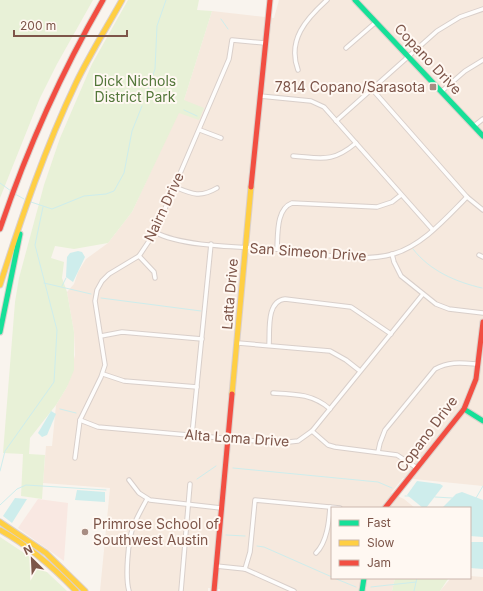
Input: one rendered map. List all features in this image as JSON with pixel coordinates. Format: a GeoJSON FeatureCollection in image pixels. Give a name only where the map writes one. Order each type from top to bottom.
{"type":"FeatureCollection","features":[{"type":"Feature","properties":{"kind":"main road"},"geometry":{"type":"LineString","coordinates":[[0,228],[17,179],[56,86],[103,0]]}},
{"type":"Feature","properties":{"kind":"main road"},"geometry":{"type":"LineString","coordinates":[[0,332],[24,210],[32,187],[72,92],[122,0]]}},
{"type":"Feature","properties":{"kind":"main road","name":"Latta Drive"},"geometry":{"type":"LineString","coordinates":[[214,591],[270,0]]}},
{"type":"Feature","properties":{"kind":"main road","name":"Copano Drive"},"geometry":{"type":"LineString","coordinates":[[355,0],[483,136]]}},
{"type":"Feature","properties":{"kind":"main road"},"geometry":{"type":"LineString","coordinates":[[0,285],[23,219]]}},
{"type":"Feature","properties":{"kind":"main road","name":"Copano Drive"},"geometry":{"type":"LineString","coordinates":[[386,507],[464,409],[473,389],[478,364],[483,322]]}},
{"type":"Feature","properties":{"kind":"main road"},"geometry":{"type":"LineString","coordinates":[[464,409],[483,421]]}},
{"type":"Feature","properties":{"kind":"main road"},"geometry":{"type":"LineString","coordinates":[[0,522],[37,545],[56,559],[85,591]]}},
{"type":"Feature","properties":{"kind":"main road"},"geometry":{"type":"LineString","coordinates":[[0,530],[32,549],[51,564],[76,591]]}},
{"type":"Feature","properties":{"kind":"main road"},"geometry":{"type":"LineString","coordinates":[[51,564],[56,559]]}},
{"type":"Feature","properties":{"kind":"main road"},"geometry":{"type":"LineString","coordinates":[[362,591],[364,579]]}},
{"type":"Feature","properties":{"kind":"street"},"geometry":{"type":"LineString","coordinates":[[298,70],[295,60],[298,35],[310,15],[327,0]]}},
{"type":"Feature","properties":{"kind":"street"},"geometry":{"type":"LineString","coordinates":[[336,121],[409,56],[450,22],[483,8]]}},
{"type":"Feature","properties":{"kind":"street"},"geometry":{"type":"LineString","coordinates":[[346,48],[376,22]]}},
{"type":"Feature","properties":{"kind":"street","name":"Nairn Drive"},"geometry":{"type":"LineString","coordinates":[[75,458],[80,420],[103,374],[105,360],[95,301],[97,290],[102,281],[109,274],[139,256],[155,232],[200,130],[230,56],[232,40],[265,43]]}},
{"type":"Feature","properties":{"kind":"street"},"geometry":{"type":"LineString","coordinates":[[442,91],[464,71],[483,60]]}},
{"type":"Feature","properties":{"kind":"street"},"geometry":{"type":"LineString","coordinates":[[372,89],[467,198],[483,210]]}},
{"type":"Feature","properties":{"kind":"street"},"geometry":{"type":"LineString","coordinates":[[260,96],[317,103],[324,107],[432,229]]}},
{"type":"Feature","properties":{"kind":"street"},"geometry":{"type":"LineString","coordinates":[[474,126],[483,119]]}},
{"type":"Feature","properties":{"kind":"street"},"geometry":{"type":"LineString","coordinates":[[200,130],[221,138]]}},
{"type":"Feature","properties":{"kind":"street"},"geometry":{"type":"LineString","coordinates":[[294,156],[332,158],[340,155],[356,143]]}},
{"type":"Feature","properties":{"kind":"street"},"geometry":{"type":"LineString","coordinates":[[175,187],[196,194],[207,194],[217,188]]}},
{"type":"Feature","properties":{"kind":"street"},"geometry":{"type":"LineString","coordinates":[[277,250],[281,215],[288,205],[292,203],[378,207],[392,202],[401,195]]}},
{"type":"Feature","properties":{"kind":"street","name":"San Simeon Drive"},"geometry":{"type":"LineString","coordinates":[[155,232],[172,240],[360,258],[392,254],[411,246],[467,198]]}},
{"type":"Feature","properties":{"kind":"street"},"geometry":{"type":"LineString","coordinates":[[192,435],[211,244]]}},
{"type":"Feature","properties":{"kind":"street"},"geometry":{"type":"LineString","coordinates":[[392,254],[401,276],[442,307],[483,313]]}},
{"type":"Feature","properties":{"kind":"street"},"geometry":{"type":"LineString","coordinates":[[139,256],[154,272],[155,278]]}},
{"type":"Feature","properties":{"kind":"street","name":"Alta Loma Drive"},"geometry":{"type":"LineString","coordinates":[[80,420],[98,427],[287,443],[303,439],[312,431],[423,294]]}},
{"type":"Feature","properties":{"kind":"street"},"geometry":{"type":"LineString","coordinates":[[269,345],[273,308],[278,301],[285,299],[351,306],[390,334]]}},
{"type":"Feature","properties":{"kind":"street"},"geometry":{"type":"LineString","coordinates":[[101,336],[122,332],[202,339]]}},
{"type":"Feature","properties":{"kind":"street"},"geometry":{"type":"LineString","coordinates":[[238,344],[269,345],[330,352],[346,360],[360,371]]}},
{"type":"Feature","properties":{"kind":"street"},"geometry":{"type":"LineString","coordinates":[[378,452],[385,430],[435,369],[457,362],[478,364]]}},
{"type":"Feature","properties":{"kind":"street"},"geometry":{"type":"LineString","coordinates":[[103,374],[124,381],[197,387]]}},
{"type":"Feature","properties":{"kind":"street"},"geometry":{"type":"LineString","coordinates":[[273,392],[309,396],[319,400],[330,409]]}},
{"type":"Feature","properties":{"kind":"street"},"geometry":{"type":"LineString","coordinates":[[312,431],[328,444],[335,447],[397,455],[417,468]]}},
{"type":"Feature","properties":{"kind":"street"},"geometry":{"type":"LineString","coordinates":[[129,480],[147,499],[221,508]]}},
{"type":"Feature","properties":{"kind":"street"},"geometry":{"type":"LineString","coordinates":[[181,591],[190,484]]}},
{"type":"Feature","properties":{"kind":"street"},"geometry":{"type":"LineString","coordinates":[[129,591],[127,578],[131,537],[133,528],[147,499]]}},
{"type":"Feature","properties":{"kind":"street"},"geometry":{"type":"LineString","coordinates":[[245,569],[250,552],[255,500],[330,507],[328,525],[322,545],[316,553]]}},
{"type":"Feature","properties":{"kind":"street"},"geometry":{"type":"LineString","coordinates":[[216,566],[245,569],[294,591]]}},
{"type":"Feature","properties":{"kind":"shaded area"},"geometry":{"type":"Polygon","coordinates":[[[279,0],[483,0],[483,486],[403,478],[391,493],[404,499],[414,507],[331,507],[331,579],[395,579],[392,591],[220,591],[220,589],[208,588],[208,591],[100,591],[110,488],[43,483],[46,446],[52,446],[56,405],[67,387],[75,355],[74,332],[67,292],[74,284],[78,272],[86,259],[108,243],[132,212],[184,100],[212,11],[274,18],[279,0]]]}},
{"type":"Feature","properties":{"kind":"shaded area"},"geometry":{"type":"Polygon","coordinates":[[[38,499],[68,503],[64,561],[18,528],[38,499]]]}},
{"type":"Feature","properties":{"kind":"shaded area"},"geometry":{"type":"Polygon","coordinates":[[[471,576],[483,577],[483,591],[440,591],[450,579],[471,579],[471,576]]]}},
{"type":"Feature","properties":{"kind":"green space"},"geometry":{"type":"Polygon","coordinates":[[[0,0],[93,0],[57,64],[40,98],[0,198],[0,0]]]}},
{"type":"Feature","properties":{"kind":"green space","name":"Dick Nichols District Park"},"geometry":{"type":"Polygon","coordinates":[[[128,0],[199,0],[197,10],[212,11],[184,100],[204,108],[199,120],[179,113],[132,212],[108,243],[74,249],[55,246],[51,258],[64,262],[62,278],[67,292],[74,332],[74,370],[67,387],[56,405],[30,438],[29,454],[45,455],[42,499],[21,496],[23,454],[3,453],[15,302],[19,278],[44,185],[60,138],[92,64],[128,0]]]}},
{"type":"Feature","properties":{"kind":"green space"},"geometry":{"type":"Polygon","coordinates":[[[0,537],[33,559],[67,591],[0,591],[0,537]]]}},
{"type":"Feature","properties":{"kind":"green space"},"geometry":{"type":"Polygon","coordinates":[[[395,579],[448,579],[440,591],[392,591],[395,579]]]}},
{"type":"Feature","properties":{"kind":"water"},"geometry":{"type":"Polygon","coordinates":[[[78,251],[82,252],[85,257],[73,282],[66,277],[67,257],[70,253],[78,251]]]}},
{"type":"Feature","properties":{"kind":"water"},"geometry":{"type":"Polygon","coordinates":[[[51,411],[56,414],[47,435],[42,437],[38,433],[51,411]]]}},
{"type":"Feature","properties":{"kind":"water"},"geometry":{"type":"Polygon","coordinates":[[[417,481],[440,484],[443,486],[427,507],[422,507],[407,495],[417,481]]]}},
{"type":"Feature","properties":{"kind":"water"},"geometry":{"type":"Polygon","coordinates":[[[77,490],[105,492],[105,502],[75,500],[77,490]]]}},
{"type":"Feature","properties":{"kind":"water"},"geometry":{"type":"Polygon","coordinates":[[[462,492],[483,500],[483,537],[471,536],[471,507],[443,507],[456,494],[462,492]]]}},
{"type":"Feature","properties":{"kind":"water"},"geometry":{"type":"Polygon","coordinates":[[[15,498],[27,499],[12,523],[3,516],[15,498]]]}},
{"type":"Feature","properties":{"kind":"water"},"geometry":{"type":"Polygon","coordinates":[[[471,542],[483,542],[483,569],[471,568],[471,542]]]}},
{"type":"Feature","properties":{"kind":"waterway"},"geometry":{"type":"LineString","coordinates":[[147,92],[155,69],[157,26],[166,0]]}},
{"type":"Feature","properties":{"kind":"waterway"},"geometry":{"type":"LineString","coordinates":[[221,19],[228,29]]}},
{"type":"Feature","properties":{"kind":"waterway"},"geometry":{"type":"LineString","coordinates":[[31,202],[52,209],[84,196],[106,194],[114,191],[124,173],[132,131],[142,106]]}},
{"type":"Feature","properties":{"kind":"waterway"},"geometry":{"type":"LineString","coordinates":[[184,110],[197,116]]}},
{"type":"Feature","properties":{"kind":"waterway"},"geometry":{"type":"LineString","coordinates":[[0,183],[11,191]]}},
{"type":"Feature","properties":{"kind":"waterway"},"geometry":{"type":"LineString","coordinates":[[15,194],[24,199]]}},
{"type":"Feature","properties":{"kind":"waterway"},"geometry":{"type":"LineString","coordinates":[[0,471],[5,451],[54,382],[57,330],[35,245],[43,207]]}},
{"type":"Feature","properties":{"kind":"waterway"},"geometry":{"type":"LineString","coordinates":[[413,249],[427,264],[435,269],[453,279],[482,288]]}},
{"type":"Feature","properties":{"kind":"waterway"},"geometry":{"type":"LineString","coordinates":[[62,286],[66,278]]}},
{"type":"Feature","properties":{"kind":"waterway"},"geometry":{"type":"LineString","coordinates":[[44,283],[91,294]]}},
{"type":"Feature","properties":{"kind":"waterway"},"geometry":{"type":"LineString","coordinates":[[101,298],[201,311]]}},
{"type":"Feature","properties":{"kind":"waterway"},"geometry":{"type":"LineString","coordinates":[[60,409],[76,413]]}},
{"type":"Feature","properties":{"kind":"waterway"},"geometry":{"type":"LineString","coordinates":[[197,479],[216,466]]}},
{"type":"Feature","properties":{"kind":"waterway"},"geometry":{"type":"LineString","coordinates":[[233,468],[378,482],[392,488]]}},
{"type":"Feature","properties":{"kind":"waterway"},"geometry":{"type":"LineString","coordinates":[[0,505],[17,489],[26,485],[106,490]]}},
{"type":"Feature","properties":{"kind":"waterway"},"geometry":{"type":"LineString","coordinates":[[476,498],[483,486]]}},
{"type":"Feature","properties":{"kind":"waterway"},"geometry":{"type":"LineString","coordinates":[[405,496],[410,496]]}},
{"type":"Feature","properties":{"kind":"waterway"},"geometry":{"type":"LineString","coordinates":[[435,497],[452,498]]}},
{"type":"Feature","properties":{"kind":"waterway"},"geometry":{"type":"LineString","coordinates":[[226,535],[245,536]]}},
{"type":"Feature","properties":{"kind":"waterway"},"geometry":{"type":"LineString","coordinates":[[257,546],[264,547],[331,577]]}},
{"type":"Feature","properties":{"kind":"waterway"},"geometry":{"type":"LineString","coordinates":[[336,579],[356,587]]}},
{"type":"Feature","properties":{"kind":"waterway"},"geometry":{"type":"LineString","coordinates":[[414,591],[417,579]]}},
{"type":"Feature","properties":{"kind":"waterway"},"geometry":{"type":"LineString","coordinates":[[371,587],[416,582]]}},
{"type":"Feature","properties":{"kind":"traffic: fast"},"geometry":{"type":"LineString","coordinates":[[355,0],[483,136]]}},
{"type":"Feature","properties":{"kind":"traffic: fast"},"geometry":{"type":"LineString","coordinates":[[0,332],[20,234]]}},
{"type":"Feature","properties":{"kind":"traffic: fast"},"geometry":{"type":"LineString","coordinates":[[464,409],[483,421]]}},
{"type":"Feature","properties":{"kind":"traffic: fast"},"geometry":{"type":"LineString","coordinates":[[362,591],[364,579]]}},
{"type":"Feature","properties":{"kind":"traffic: slow"},"geometry":{"type":"LineString","coordinates":[[0,285],[17,233],[54,132],[76,83],[122,0]]}},
{"type":"Feature","properties":{"kind":"traffic: slow"},"geometry":{"type":"LineString","coordinates":[[232,394],[251,187]]}},
{"type":"Feature","properties":{"kind":"traffic: slow"},"geometry":{"type":"LineString","coordinates":[[0,522],[46,553],[85,591]]}},
{"type":"Feature","properties":{"kind":"traffic: slow"},"geometry":{"type":"LineString","coordinates":[[0,530],[11,536],[40,558],[76,591]]}},
{"type":"Feature","properties":{"kind":"traffic: jam"},"geometry":{"type":"LineString","coordinates":[[0,229],[33,141],[59,83],[103,0]]}},
{"type":"Feature","properties":{"kind":"traffic: jam"},"geometry":{"type":"LineString","coordinates":[[251,187],[270,0]]}},
{"type":"Feature","properties":{"kind":"traffic: jam"},"geometry":{"type":"LineString","coordinates":[[386,507],[464,409],[476,379],[483,322]]}},
{"type":"Feature","properties":{"kind":"traffic: jam"},"geometry":{"type":"LineString","coordinates":[[214,591],[232,394]]}},
{"type":"Feature","properties":{"kind":"place","name":"7814 Copano/Sarasota"},"geometry":{"type":"Point","coordinates":[433,87]}},
{"type":"Feature","properties":{"kind":"place","name":"Primrose School of Southwest Austin"},"geometry":{"type":"Point","coordinates":[85,532]}}]}
